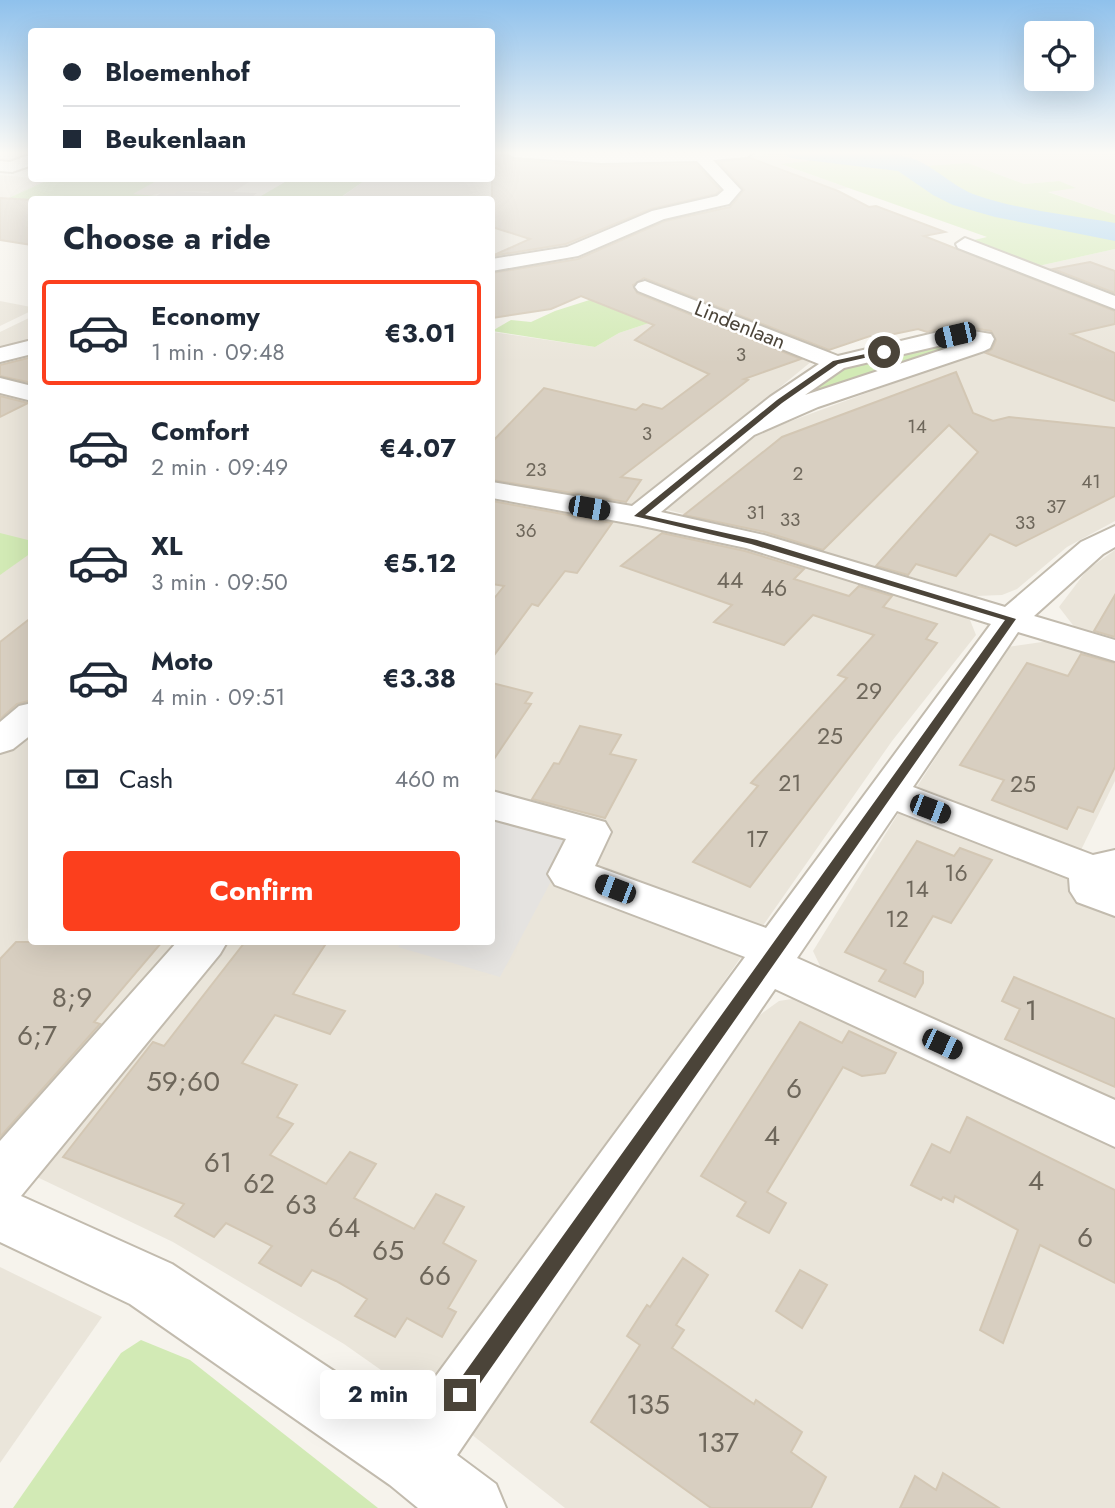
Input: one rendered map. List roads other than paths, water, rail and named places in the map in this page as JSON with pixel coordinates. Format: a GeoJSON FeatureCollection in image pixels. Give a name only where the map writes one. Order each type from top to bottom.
{"type":"FeatureCollection","features":[{"type":"Feature","properties":{"kind":"street"},"geometry":{"type":"LineString","coordinates":[[495,264],[570,252],[640,222]]}},
{"type":"Feature","properties":{"kind":"street"},"geometry":{"type":"LineString","coordinates":[[965,244],[1115,303]]}},
{"type":"Feature","properties":{"kind":"street","name":"Lindenlaan"},"geometry":{"type":"LineString","coordinates":[[645,287],[836,363]]}},
{"type":"Feature","properties":{"kind":"street"},"geometry":{"type":"LineString","coordinates":[[638,516],[742,431],[836,363],[955,335],[983,339],[982,343],[976,346],[809,402],[742,431]]}},
{"type":"Feature","properties":{"kind":"street"},"geometry":{"type":"LineString","coordinates":[[0,355],[28,348]]}},
{"type":"Feature","properties":{"kind":"street"},"geometry":{"type":"LineString","coordinates":[[0,384],[28,393]]}},
{"type":"Feature","properties":{"kind":"street"},"geometry":{"type":"LineString","coordinates":[[495,491],[638,516],[753,541],[1115,651]]}},
{"type":"Feature","properties":{"kind":"street"},"geometry":{"type":"LineString","coordinates":[[413,1462],[1011,619],[1092,548],[1115,535]]}},
{"type":"Feature","properties":{"kind":"street"},"geometry":{"type":"LineString","coordinates":[[0,741],[28,717]]}},
{"type":"Feature","properties":{"kind":"street"},"geometry":{"type":"LineString","coordinates":[[887,792],[1107,878]]}},
{"type":"Feature","properties":{"kind":"street"},"geometry":{"type":"LineString","coordinates":[[495,806],[590,832],[570,874],[591,880],[773,958],[1115,1124]]}},
{"type":"Feature","properties":{"kind":"street"},"geometry":{"type":"LineString","coordinates":[[0,1180],[201,945]]}},
{"type":"Feature","properties":{"kind":"street"},"geometry":{"type":"LineString","coordinates":[[0,1214],[151,1284],[413,1462],[471,1508]]}},
{"type":"Feature","properties":{"kind":"waterway"},"geometry":{"type":"LineString","coordinates":[[1065,222],[1115,232]]}}]}
